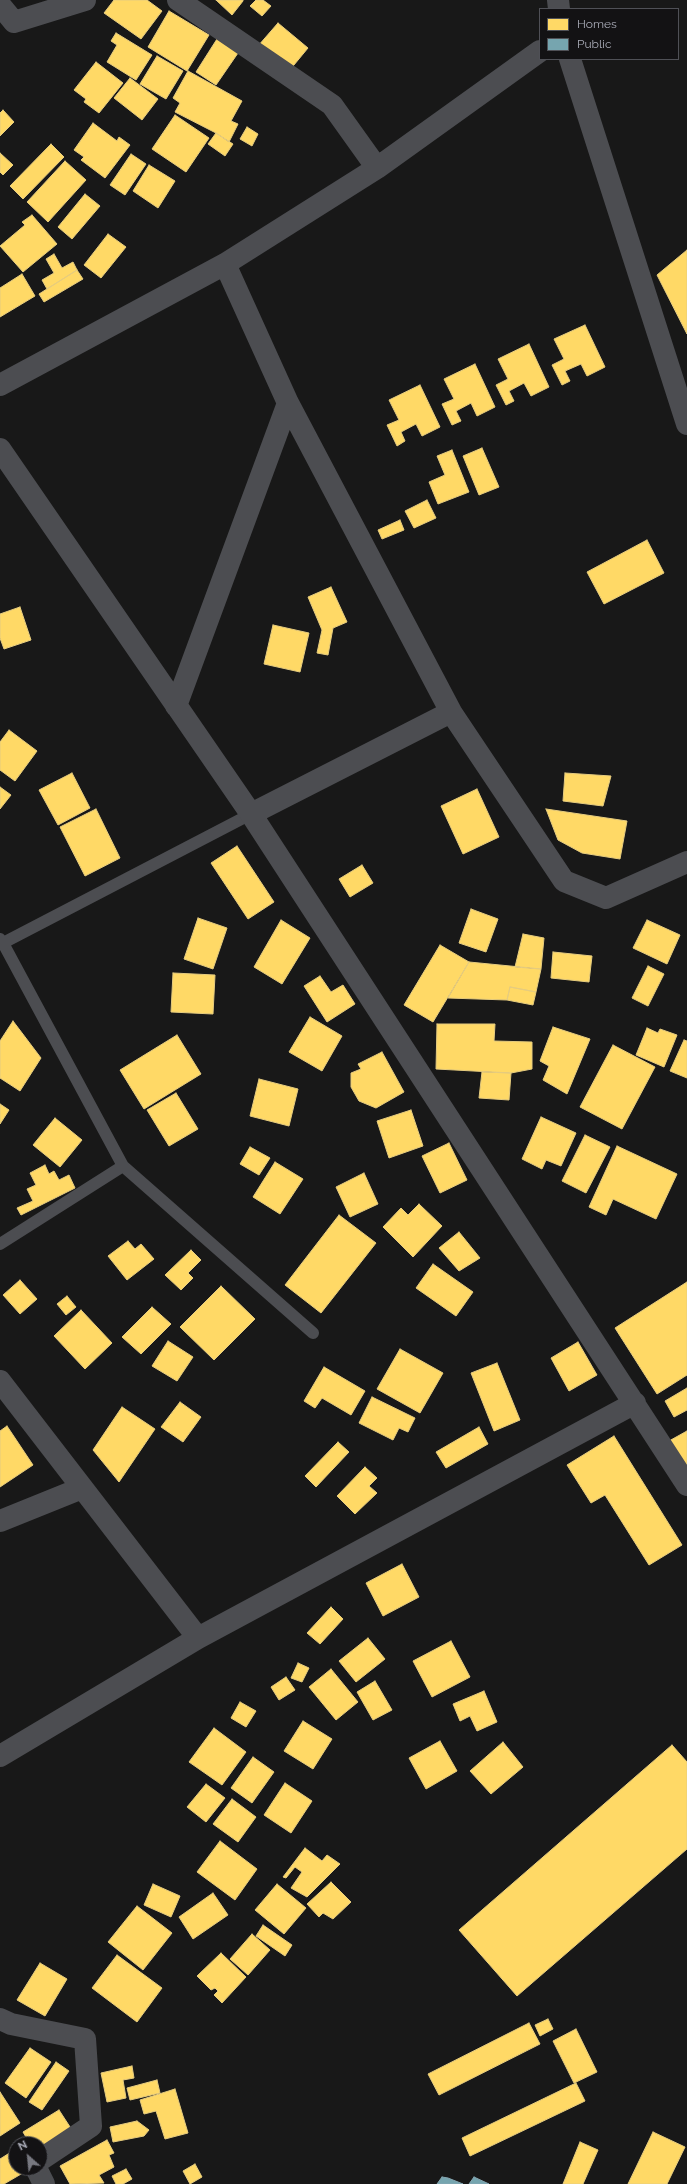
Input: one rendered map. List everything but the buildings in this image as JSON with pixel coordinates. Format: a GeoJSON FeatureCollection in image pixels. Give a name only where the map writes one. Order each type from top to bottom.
{"type":"FeatureCollection","features":[{"type":"Feature","properties":{"kind":"street"},"geometry":{"type":"LineString","coordinates":[[0,5],[14,22],[85,0]]}},
{"type":"Feature","properties":{"kind":"street"},"geometry":{"type":"LineString","coordinates":[[178,0],[332,105],[377,168]]}},
{"type":"Feature","properties":{"kind":"street"},"geometry":{"type":"LineString","coordinates":[[0,384],[225,264],[377,168],[539,52]]}},
{"type":"Feature","properties":{"kind":"street"},"geometry":{"type":"LineString","coordinates":[[570,60],[687,424]]}},
{"type":"Feature","properties":{"kind":"street"},"geometry":{"type":"LineString","coordinates":[[225,264],[288,403],[451,712],[564,881],[606,898],[687,862]]}},
{"type":"Feature","properties":{"kind":"street"},"geometry":{"type":"LineString","coordinates":[[176,706],[288,403]]}},
{"type":"Feature","properties":{"kind":"street"},"geometry":{"type":"LineString","coordinates":[[0,450],[251,814],[687,1485]]}},
{"type":"Feature","properties":{"kind":"street"},"geometry":{"type":"LineString","coordinates":[[251,814],[451,712]]}},
{"type":"Feature","properties":{"kind":"street"},"geometry":{"type":"LineString","coordinates":[[0,1381],[198,1638]]}},
{"type":"Feature","properties":{"kind":"street"},"geometry":{"type":"LineString","coordinates":[[0,1756],[198,1638],[635,1403]]}},
{"type":"Feature","properties":{"kind":"street"},"geometry":{"type":"LineString","coordinates":[[0,1521],[82,1488]]}},
{"type":"Feature","properties":{"kind":"street"},"geometry":{"type":"LineString","coordinates":[[0,2019],[11,2024],[85,2039],[91,2126],[48,2155]]}},
{"type":"Feature","properties":{"kind":"lane"},"geometry":{"type":"LineString","coordinates":[[251,814],[2,941],[122,1166],[313,1333]]}},
{"type":"Feature","properties":{"kind":"lane"},"geometry":{"type":"LineString","coordinates":[[0,1244],[122,1166]]}}]}
